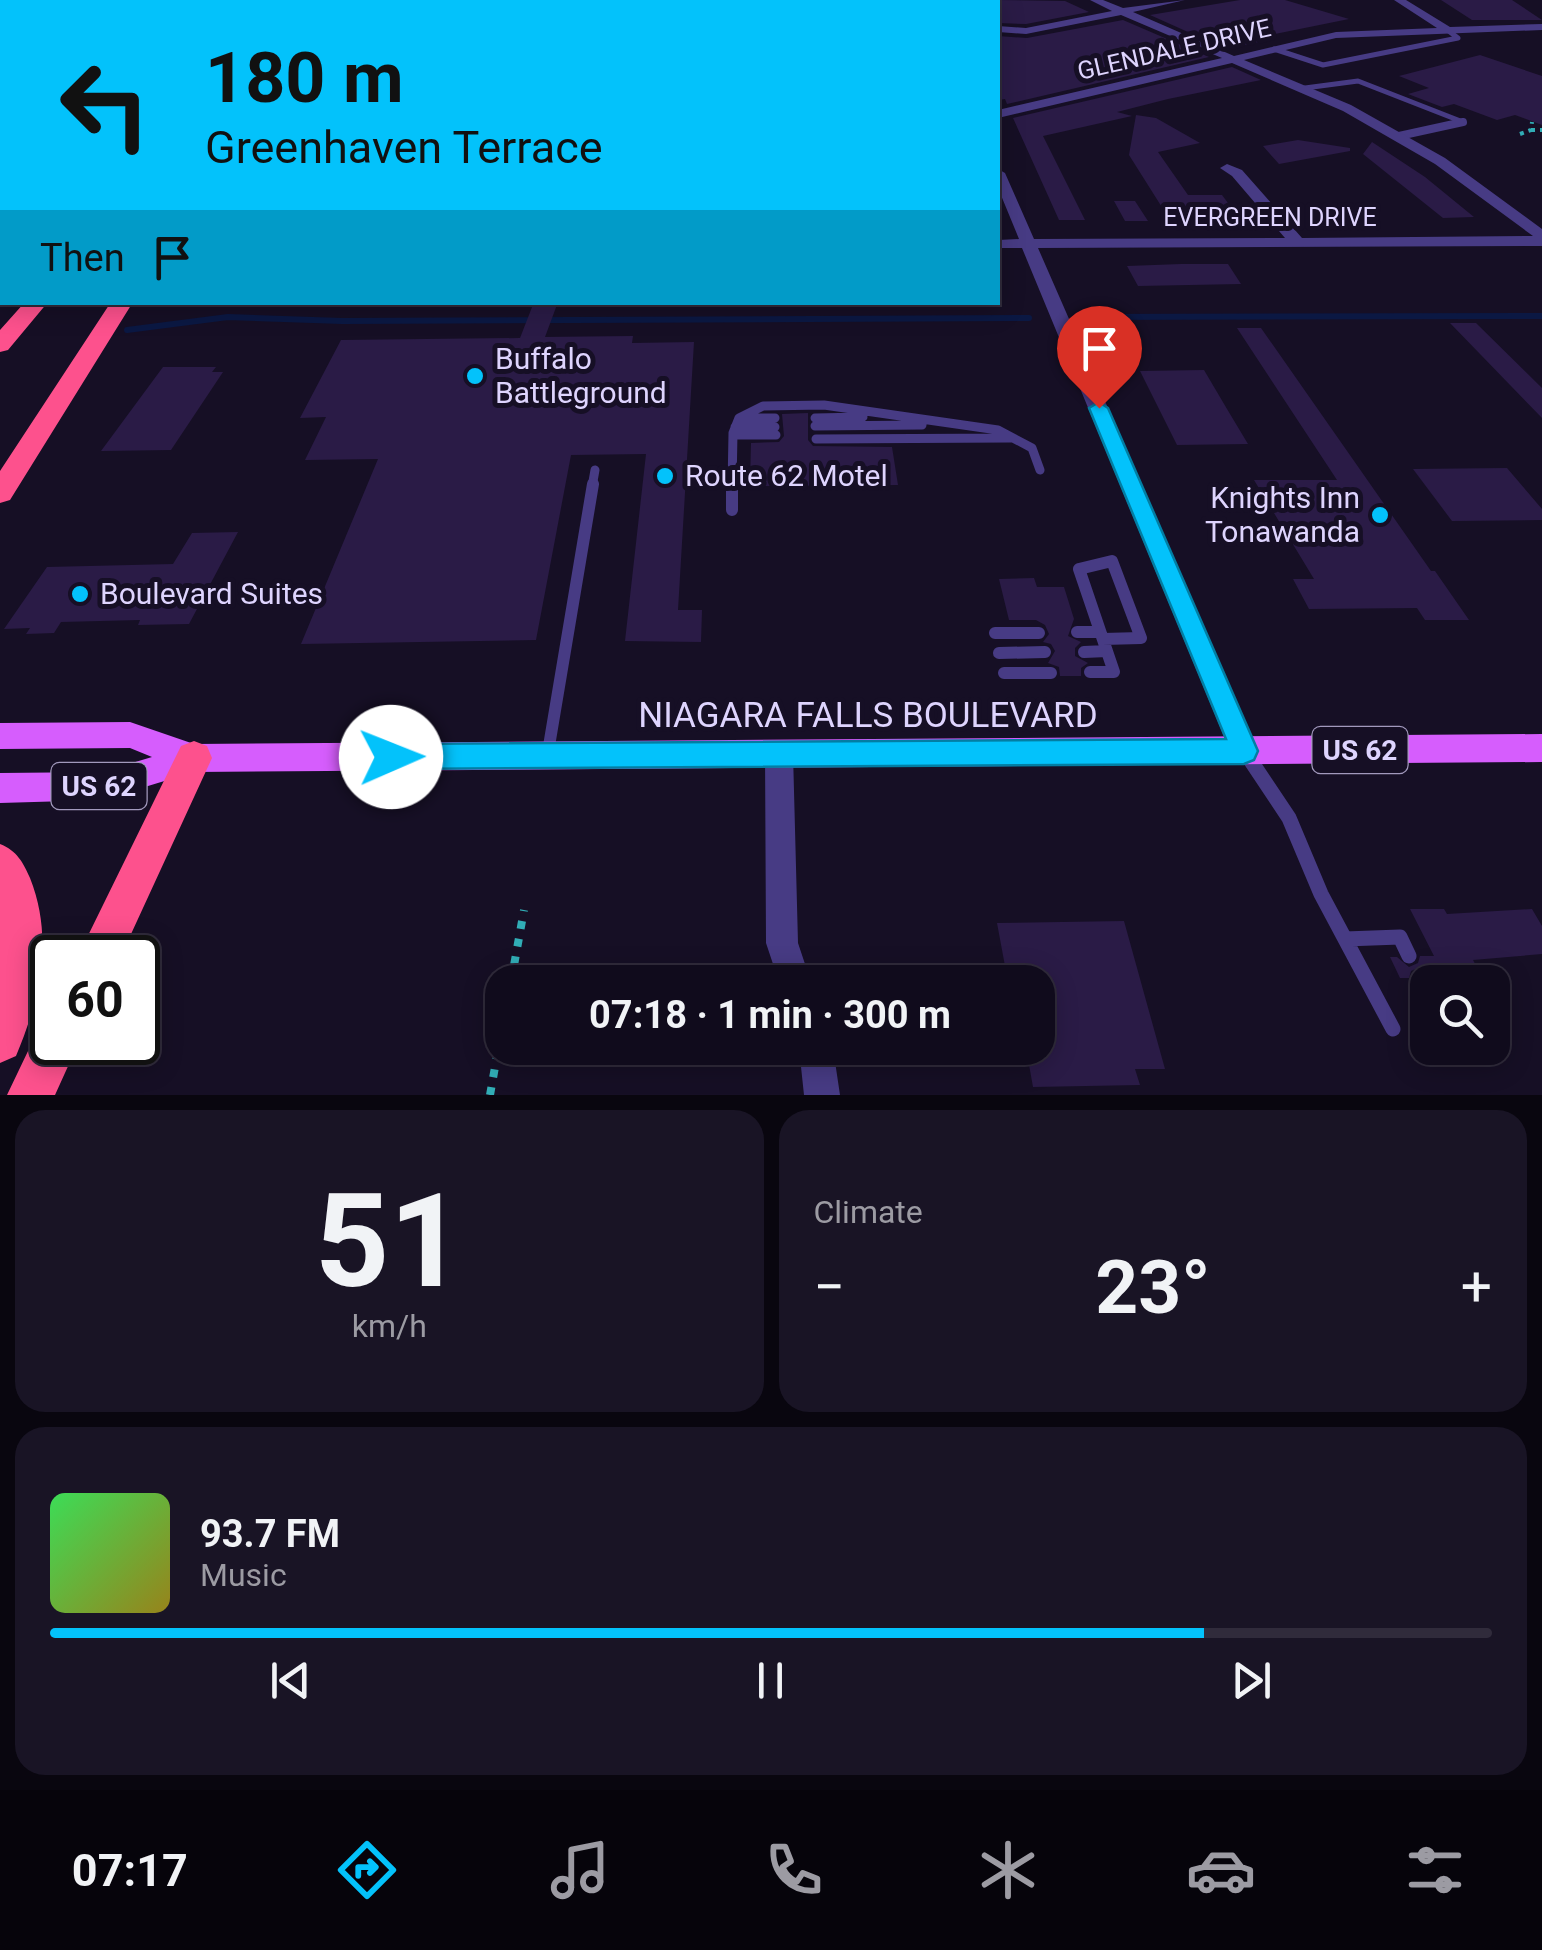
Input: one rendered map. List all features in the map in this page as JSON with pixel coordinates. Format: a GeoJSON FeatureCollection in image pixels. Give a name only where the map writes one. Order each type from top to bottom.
{"type":"FeatureCollection","features":[{"type":"Feature","properties":{"kind":"highway"},"geometry":{"type":"LineString","coordinates":[[0,346],[34,305]]}},
{"type":"Feature","properties":{"kind":"highway"},"geometry":{"type":"LineString","coordinates":[[0,493],[120,305]]}},
{"type":"Feature","properties":{"kind":"highway"},"geometry":{"type":"LineString","coordinates":[[109,935],[194,758]]}},
{"type":"Feature","properties":{"kind":"highway"},"geometry":{"type":"LineString","coordinates":[[0,864],[16,891],[22,958],[0,1040]]}},
{"type":"Feature","properties":{"kind":"highway"},"geometry":{"type":"LineString","coordinates":[[31,1095],[45,1065]]}},
{"type":"Feature","properties":{"kind":"main road","name":"NIAGARA FALLS BOULEVARD"},"geometry":{"type":"LineString","coordinates":[[0,736],[130,735],[194,758]]}},
{"type":"Feature","properties":{"kind":"main road","name":"NIAGARA FALLS BOULEVARD"},"geometry":{"type":"LineString","coordinates":[[0,788],[102,786],[194,758],[1542,748]]}},
{"type":"Feature","properties":{"kind":"street"},"geometry":{"type":"LineString","coordinates":[[1094,0],[1305,88],[1399,136],[1481,188],[1542,238]]}},
{"type":"Feature","properties":{"kind":"street"},"geometry":{"type":"LineString","coordinates":[[1000,29],[1026,31],[1180,0]]}},
{"type":"Feature","properties":{"kind":"street"},"geometry":{"type":"LineString","coordinates":[[1400,0],[1446,29]]}},
{"type":"Feature","properties":{"kind":"street","name":"GLENDALE DRIVE"},"geometry":{"type":"LineString","coordinates":[[1000,114],[1353,32],[1542,27]]}},
{"type":"Feature","properties":{"kind":"street"},"geometry":{"type":"LineString","coordinates":[[1228,168],[1237,173],[1297,242]]}},
{"type":"Feature","properties":{"kind":"street"},"geometry":{"type":"LineString","coordinates":[[1000,178],[1244,751]]}},
{"type":"Feature","properties":{"kind":"street","name":"EVERGREEN DRIVE"},"geometry":{"type":"LineString","coordinates":[[1000,244],[1542,238]]}},
{"type":"Feature","properties":{"kind":"street"},"geometry":{"type":"LineString","coordinates":[[779,753],[782,943],[789,965]]}},
{"type":"Feature","properties":{"kind":"street"},"geometry":{"type":"LineString","coordinates":[[818,1065],[822,1095]]}},
{"type":"Feature","properties":{"kind":"lane"},"geometry":{"type":"LineString","coordinates":[[1274,49],[1323,65],[1458,38],[1446,29]]}},
{"type":"Feature","properties":{"kind":"lane"},"geometry":{"type":"LineString","coordinates":[[1305,88],[1358,81],[1463,122],[1399,136]]}},
{"type":"Feature","properties":{"kind":"lane"},"geometry":{"type":"LineString","coordinates":[[732,510],[738,426],[764,406],[824,405],[1006,433],[1032,448],[1040,470]]}},
{"type":"Feature","properties":{"kind":"lane"},"geometry":{"type":"LineString","coordinates":[[815,426],[863,411]]}},
{"type":"Feature","properties":{"kind":"lane"},"geometry":{"type":"LineString","coordinates":[[815,426],[903,416]]}},
{"type":"Feature","properties":{"kind":"lane"},"geometry":{"type":"LineString","coordinates":[[815,426],[962,425]]}},
{"type":"Feature","properties":{"kind":"lane"},"geometry":{"type":"LineString","coordinates":[[738,426],[775,426],[738,426]]}},
{"type":"Feature","properties":{"kind":"lane"},"geometry":{"type":"LineString","coordinates":[[815,426],[1006,433]]}},
{"type":"Feature","properties":{"kind":"lane"},"geometry":{"type":"LineString","coordinates":[[815,426],[1019,438]]}},
{"type":"Feature","properties":{"kind":"lane"},"geometry":{"type":"LineString","coordinates":[[548,756],[594,470]]}},
{"type":"Feature","properties":{"kind":"lane"},"geometry":{"type":"LineString","coordinates":[[1078,632],[1103,641],[1141,638],[1112,561],[1079,569],[1103,641],[1114,672],[1090,672]]}},
{"type":"Feature","properties":{"kind":"lane"},"geometry":{"type":"LineString","coordinates":[[995,633],[1039,633]]}},
{"type":"Feature","properties":{"kind":"lane"},"geometry":{"type":"LineString","coordinates":[[1084,652],[1103,641]]}},
{"type":"Feature","properties":{"kind":"lane"},"geometry":{"type":"LineString","coordinates":[[999,653],[1045,652]]}},
{"type":"Feature","properties":{"kind":"lane"},"geometry":{"type":"LineString","coordinates":[[1004,674],[1050,673]]}},
{"type":"Feature","properties":{"kind":"lane"},"geometry":{"type":"LineString","coordinates":[[1244,751],[1289,818],[1393,1029]]}},
{"type":"Feature","properties":{"kind":"lane"},"geometry":{"type":"LineString","coordinates":[[1345,938],[1400,937],[1409,956]]}},
{"type":"Feature","properties":{"kind":"path"},"geometry":{"type":"LineString","coordinates":[[1531,130],[1532,122]]}},
{"type":"Feature","properties":{"kind":"path"},"geometry":{"type":"LineString","coordinates":[[1520,134],[1542,130]]}},
{"type":"Feature","properties":{"kind":"path"},"geometry":{"type":"LineString","coordinates":[[514,965],[524,910]]}},
{"type":"Feature","properties":{"kind":"path"},"geometry":{"type":"LineString","coordinates":[[490,1095],[495,1065]]}},
{"type":"Feature","properties":{"kind":"building"},"geometry":{"type":"Polygon","coordinates":[[[1000,0],[1065,1],[1089,12],[1026,24],[1000,23],[1000,0]]]}},
{"type":"Feature","properties":{"kind":"building"},"geometry":{"type":"Polygon","coordinates":[[[1240,0],[1285,0],[1349,19],[1255,38],[1263,41],[1226,49],[1150,15],[1240,0]]]}},
{"type":"Feature","properties":{"kind":"building"},"geometry":{"type":"Polygon","coordinates":[[[1441,0],[1512,0],[1542,20],[1472,20],[1441,0]]]}},
{"type":"Feature","properties":{"kind":"building"},"geometry":{"type":"Polygon","coordinates":[[[1123,20],[1209,57],[1007,104],[1005,99],[1000,100],[1000,36],[1027,38],[1123,20]]]}},
{"type":"Feature","properties":{"kind":"building"},"geometry":{"type":"Polygon","coordinates":[[[1480,55],[1542,76],[1542,125],[1515,115],[1497,120],[1454,104],[1442,107],[1408,94],[1429,88],[1399,76],[1480,55]]]}},
{"type":"Feature","properties":{"kind":"building"},"geometry":{"type":"Polygon","coordinates":[[[1232,67],[1261,80],[1117,112],[1132,116],[1043,136],[1085,220],[1059,220],[1013,118],[1232,67]]]}},
{"type":"Feature","properties":{"kind":"building"},"geometry":{"type":"Polygon","coordinates":[[[1136,115],[1156,118],[1200,143],[1158,152],[1188,195],[1222,195],[1240,219],[1170,220],[1129,155],[1136,115]]]}},
{"type":"Feature","properties":{"kind":"building"},"geometry":{"type":"Polygon","coordinates":[[[1298,140],[1350,151],[1279,164],[1263,146],[1298,140]]]}},
{"type":"Feature","properties":{"kind":"building"},"geometry":{"type":"Polygon","coordinates":[[[1372,142],[1425,177],[1474,217],[1443,218],[1363,154],[1372,142]]]}},
{"type":"Feature","properties":{"kind":"building"},"geometry":{"type":"Polygon","coordinates":[[[1114,201],[1135,201],[1148,221],[1125,221],[1114,201]]]}},
{"type":"Feature","properties":{"kind":"building"},"geometry":{"type":"Polygon","coordinates":[[[1228,264],[1241,284],[1138,286],[1127,266],[1228,264]]]}},
{"type":"Feature","properties":{"kind":"building"},"geometry":{"type":"Polygon","coordinates":[[[533,305],[557,305],[545,337],[633,336],[632,343],[694,342],[678,610],[702,610],[701,642],[625,641],[646,454],[571,455],[536,640],[301,644],[378,459],[305,460],[326,417],[300,418],[341,340],[520,338],[533,305]]]}},
{"type":"Feature","properties":{"kind":"building"},"geometry":{"type":"Polygon","coordinates":[[[1450,323],[1476,323],[1542,388],[1542,418],[1450,323]]]}},
{"type":"Feature","properties":{"kind":"building"},"geometry":{"type":"Polygon","coordinates":[[[1237,328],[1261,328],[1469,620],[1425,620],[1417,608],[1309,609],[1293,579],[1314,579],[1254,480],[1337,480],[1237,328]]]}},
{"type":"Feature","properties":{"kind":"building"},"geometry":{"type":"Polygon","coordinates":[[[163,367],[216,367],[212,372],[223,372],[171,450],[101,451],[163,367]]]}},
{"type":"Feature","properties":{"kind":"building"},"geometry":{"type":"Polygon","coordinates":[[[1204,370],[1248,444],[1177,445],[1140,371],[1204,370]]]}},
{"type":"Feature","properties":{"kind":"building"},"geometry":{"type":"Polygon","coordinates":[[[808,413],[808,440],[813,446],[892,447],[898,485],[750,486],[751,443],[779,442],[784,436],[782,414],[808,413]]]}},
{"type":"Feature","properties":{"kind":"building"},"geometry":{"type":"Polygon","coordinates":[[[1507,468],[1542,509],[1542,520],[1452,521],[1413,469],[1507,468]]]}},
{"type":"Feature","properties":{"kind":"building"},"geometry":{"type":"Polygon","coordinates":[[[238,532],[189,624],[138,625],[140,620],[61,622],[54,633],[26,634],[30,628],[4,629],[47,567],[173,564],[192,533],[238,532]]]}},
{"type":"Feature","properties":{"kind":"building"},"geometry":{"type":"Polygon","coordinates":[[[1034,578],[1037,587],[1064,587],[1074,619],[1068,636],[1081,642],[1075,648],[1075,656],[1088,663],[1081,668],[1081,676],[1060,676],[1059,667],[1048,663],[1055,651],[1051,644],[1043,642],[1049,634],[1045,625],[1036,620],[1009,620],[999,579],[1034,578]]]}},
{"type":"Feature","properties":{"kind":"building"},"geometry":{"type":"Polygon","coordinates":[[[1410,909],[1444,909],[1447,914],[1532,909],[1542,926],[1542,954],[1473,960],[1476,965],[1414,965],[1420,956],[1434,956],[1410,909]]]}},
{"type":"Feature","properties":{"kind":"building"},"geometry":{"type":"Polygon","coordinates":[[[1124,921],[1165,1069],[1135,1069],[1140,1085],[1033,1087],[1029,1065],[1055,1065],[1055,965],[1005,965],[997,923],[1124,921]]]}},
{"type":"Feature","properties":{"kind":"building"},"geometry":{"type":"Polygon","coordinates":[[[1390,957],[1397,957],[1409,967],[1409,978],[1400,978],[1390,957]]]}},
{"type":"Feature","properties":{"kind":"waterway"},"geometry":{"type":"LineString","coordinates":[[1086,317],[1542,316]]}},
{"type":"Feature","properties":{"kind":"waterway"},"geometry":{"type":"LineString","coordinates":[[127,330],[228,317],[342,321],[1029,318]]}},
{"type":"Feature","properties":{"kind":"place","name":"Buffalo Battleground"},"geometry":{"type":"Point","coordinates":[475,376]}},
{"type":"Feature","properties":{"kind":"place","name":"Route 62 Motel"},"geometry":{"type":"Point","coordinates":[665,476]}},
{"type":"Feature","properties":{"kind":"place","name":"Knights Inn Tonawanda"},"geometry":{"type":"Point","coordinates":[1380,515]}},
{"type":"Feature","properties":{"kind":"place","name":"Boulevard Suites"},"geometry":{"type":"Point","coordinates":[80,594]}},
{"type":"Feature","properties":{"kind":"route"},"geometry":{"type":"LineString","coordinates":[[391,757],[1244,751],[1099,408]]}}]}
